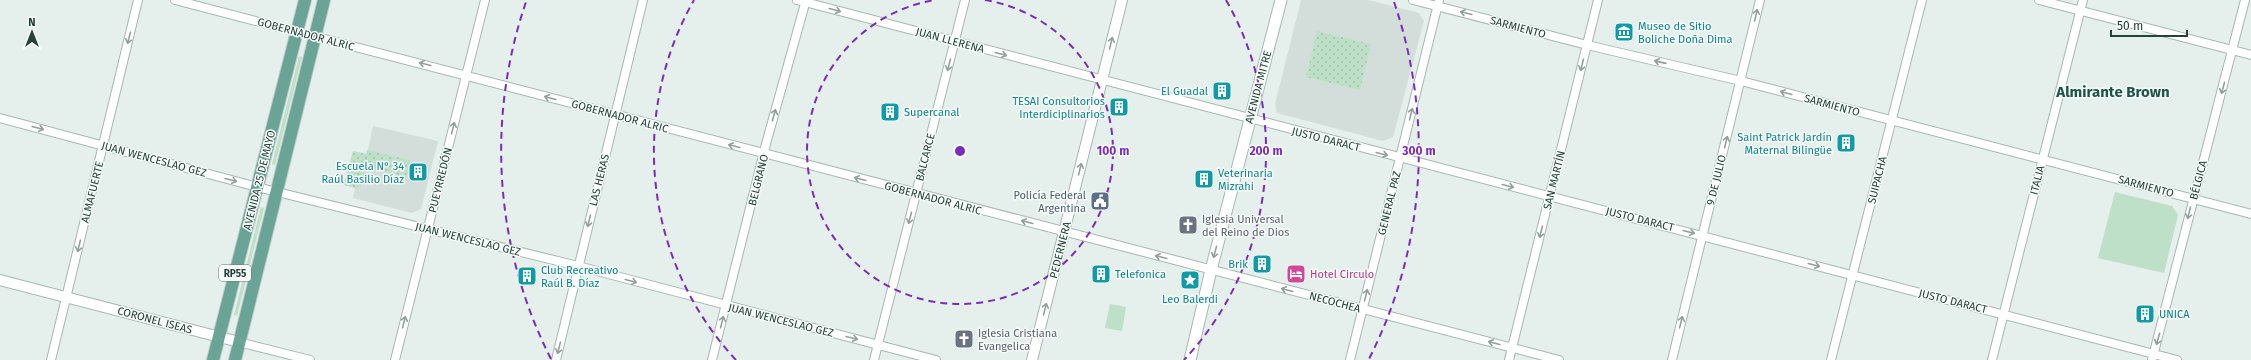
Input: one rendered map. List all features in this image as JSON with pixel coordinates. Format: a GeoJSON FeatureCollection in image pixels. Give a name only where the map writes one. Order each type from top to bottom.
{"type":"FeatureCollection","features":[{"type":"Feature","properties":{"kind":"main road","name":"AVENIDA 25 DE MAYO"},"geometry":{"type":"LineString","coordinates":[[213,360],[305,0]]}},
{"type":"Feature","properties":{"kind":"main road","name":"AVENIDA 25 DE MAYO"},"geometry":{"type":"LineString","coordinates":[[235,360],[324,0]]}},
{"type":"Feature","properties":{"kind":"main road","name":"AVENIDA MITRE"},"geometry":{"type":"LineString","coordinates":[[1190,360],[1211,270],[1281,0]]}},
{"type":"Feature","properties":{"kind":"street","name":"ALMAFUERTE"},"geometry":{"type":"LineString","coordinates":[[51,360],[138,0]]}},
{"type":"Feature","properties":{"kind":"street","name":"GOBERNADOR ALRIC"},"geometry":{"type":"LineString","coordinates":[[175,0],[314,37],[466,74],[615,115],[1064,232]]}},
{"type":"Feature","properties":{"kind":"street","name":"PUEYRREDÓN"},"geometry":{"type":"LineString","coordinates":[[395,360],[485,0]]}},
{"type":"Feature","properties":{"kind":"street","name":"LAS HERAS"},"geometry":{"type":"LineString","coordinates":[[556,360],[643,0]]}},
{"type":"Feature","properties":{"kind":"street","name":"JUAN LLERENA"},"geometry":{"type":"LineString","coordinates":[[797,0],[806,1],[1102,80]]}},
{"type":"Feature","properties":{"kind":"street","name":"BALCARCE"},"geometry":{"type":"LineString","coordinates":[[874,360],[965,0]]}},
{"type":"Feature","properties":{"kind":"street","name":"PEDERNERA"},"geometry":{"type":"LineString","coordinates":[[1032,360],[1122,0]]}},
{"type":"Feature","properties":{"kind":"street","name":"SARMIENTO"},"geometry":{"type":"LineString","coordinates":[[1413,0],[1438,3],[1587,45],[1741,81],[2251,214]]}},
{"type":"Feature","properties":{"kind":"street","name":"SAN MARTÍN"},"geometry":{"type":"LineString","coordinates":[[1509,360],[1598,0]]}},
{"type":"Feature","properties":{"kind":"street","name":"9 DE JULIO"},"geometry":{"type":"LineString","coordinates":[[1672,360],[1760,0]]}},
{"type":"Feature","properties":{"kind":"street","name":"SUIPACHA"},"geometry":{"type":"LineString","coordinates":[[1831,360],[1922,0]]}},
{"type":"Feature","properties":{"kind":"street"},"geometry":{"type":"LineString","coordinates":[[2039,0],[2251,55]]}},
{"type":"Feature","properties":{"kind":"street","name":"ITALIA"},"geometry":{"type":"LineString","coordinates":[[1992,360],[2083,0]]}},
{"type":"Feature","properties":{"kind":"street","name":"BÉLGICA"},"geometry":{"type":"LineString","coordinates":[[2153,357],[2245,0]]}},
{"type":"Feature","properties":{"kind":"street","name":"BELGRANO"},"geometry":{"type":"LineString","coordinates":[[712,360],[806,1]]}},
{"type":"Feature","properties":{"kind":"street","name":"GENERAL PAZ"},"geometry":{"type":"LineString","coordinates":[[1350,360],[1438,3]]}},
{"type":"Feature","properties":{"kind":"street","name":"JUSTO DARACT"},"geometry":{"type":"LineString","coordinates":[[1102,80],[1250,120],[1702,235],[1853,276],[2004,314],[2153,357],[2177,360]]}},
{"type":"Feature","properties":{"kind":"street","name":"JUAN WENCESLAO GEZ"},"geometry":{"type":"LineString","coordinates":[[0,118],[257,187],[578,266],[936,360]]}},
{"type":"Feature","properties":{"kind":"street","name":"NECOCHEA"},"geometry":{"type":"LineString","coordinates":[[1064,232],[1559,360]]}},
{"type":"Feature","properties":{"kind":"street","name":"CORONEL ISEAS"},"geometry":{"type":"LineString","coordinates":[[0,280],[310,360]]}},
{"type":"Feature","properties":{"kind":"shaded area"},"geometry":{"type":"Polygon","coordinates":[[[1301,0],[1368,0],[1419,13],[1424,21],[1393,137],[1383,141],[1277,113],[1275,104],[1301,0]]]}},
{"type":"Feature","properties":{"kind":"shaded area"},"geometry":{"type":"Polygon","coordinates":[[[373,126],[438,141],[421,209],[412,213],[353,198],[355,188],[344,185],[353,151],[367,154],[373,126]]]}},
{"type":"Feature","properties":{"kind":"green space"},"geometry":{"type":"Polygon","coordinates":[[[1317,31],[1371,44],[1360,90],[1306,77],[1317,31]]]}},
{"type":"Feature","properties":{"kind":"green space"},"geometry":{"type":"Polygon","coordinates":[[[299,56],[302,57],[275,165],[272,164],[299,56]]]}},
{"type":"Feature","properties":{"kind":"green space"},"geometry":{"type":"Polygon","coordinates":[[[367,150],[410,160],[406,177],[366,167],[362,185],[355,188],[344,185],[353,151],[366,154],[367,150]]]}},
{"type":"Feature","properties":{"kind":"green space"},"geometry":{"type":"Polygon","coordinates":[[[2115,192],[2172,206],[2178,215],[2164,273],[2098,258],[2115,192]]]}},
{"type":"Feature","properties":{"kind":"green space"},"geometry":{"type":"Polygon","coordinates":[[[261,207],[264,208],[237,316],[234,315],[261,207]]]}},
{"type":"Feature","properties":{"kind":"green space"},"geometry":{"type":"Polygon","coordinates":[[[1110,304],[1126,307],[1122,331],[1105,328],[1110,304]]]}},
{"type":"Feature","properties":{"kind":"place","name":"Museo de Sitio Boliche Doña Dima"},"geometry":{"type":"Point","coordinates":[1624,32]}},
{"type":"Feature","properties":{"kind":"place","name":"El Guadal"},"geometry":{"type":"Point","coordinates":[1222,91]}},
{"type":"Feature","properties":{"kind":"place","name":"TESAI Consultorios Interdiciplinarios"},"geometry":{"type":"Point","coordinates":[1119,107]}},
{"type":"Feature","properties":{"kind":"place","name":"Supercanal"},"geometry":{"type":"Point","coordinates":[890,112]}},
{"type":"Feature","properties":{"kind":"place","name":"Saint Patrick Jardín Maternal Bilingüe"},"geometry":{"type":"Point","coordinates":[1846,143]}},
{"type":"Feature","properties":{"kind":"place","name":"Escuela N° 34 Raúl Basilio Díaz"},"geometry":{"type":"Point","coordinates":[418,172]}},
{"type":"Feature","properties":{"kind":"place","name":"Veterinaria Mizrahi"},"geometry":{"type":"Point","coordinates":[1204,179]}},
{"type":"Feature","properties":{"kind":"place","name":"Policía Federal Argentina"},"geometry":{"type":"Point","coordinates":[1100,201]}},
{"type":"Feature","properties":{"kind":"place","name":"Iglesia Universal del Reino de Dios"},"geometry":{"type":"Point","coordinates":[1188,225]}},
{"type":"Feature","properties":{"kind":"place","name":"Brik"},"geometry":{"type":"Point","coordinates":[1262,264]}},
{"type":"Feature","properties":{"kind":"place","name":"Telefonica"},"geometry":{"type":"Point","coordinates":[1101,274]}},
{"type":"Feature","properties":{"kind":"place","name":"Hotel Circulo"},"geometry":{"type":"Point","coordinates":[1296,274]}},
{"type":"Feature","properties":{"kind":"place","name":"Club Recreativo Raúl B. Díaz"},"geometry":{"type":"Point","coordinates":[527,276]}},
{"type":"Feature","properties":{"kind":"place","name":"Leo Balerdi"},"geometry":{"type":"Point","coordinates":[1190,280]}},
{"type":"Feature","properties":{"kind":"place","name":"UNICA"},"geometry":{"type":"Point","coordinates":[2145,314]}},
{"type":"Feature","properties":{"kind":"place","name":"Iglesia Cristiana Evangelica"},"geometry":{"type":"Point","coordinates":[964,339]}},
{"type":"Feature","properties":{"kind":"district","name":"Almirante Brown"},"geometry":{"type":"Point","coordinates":[2113,92]}}]}
